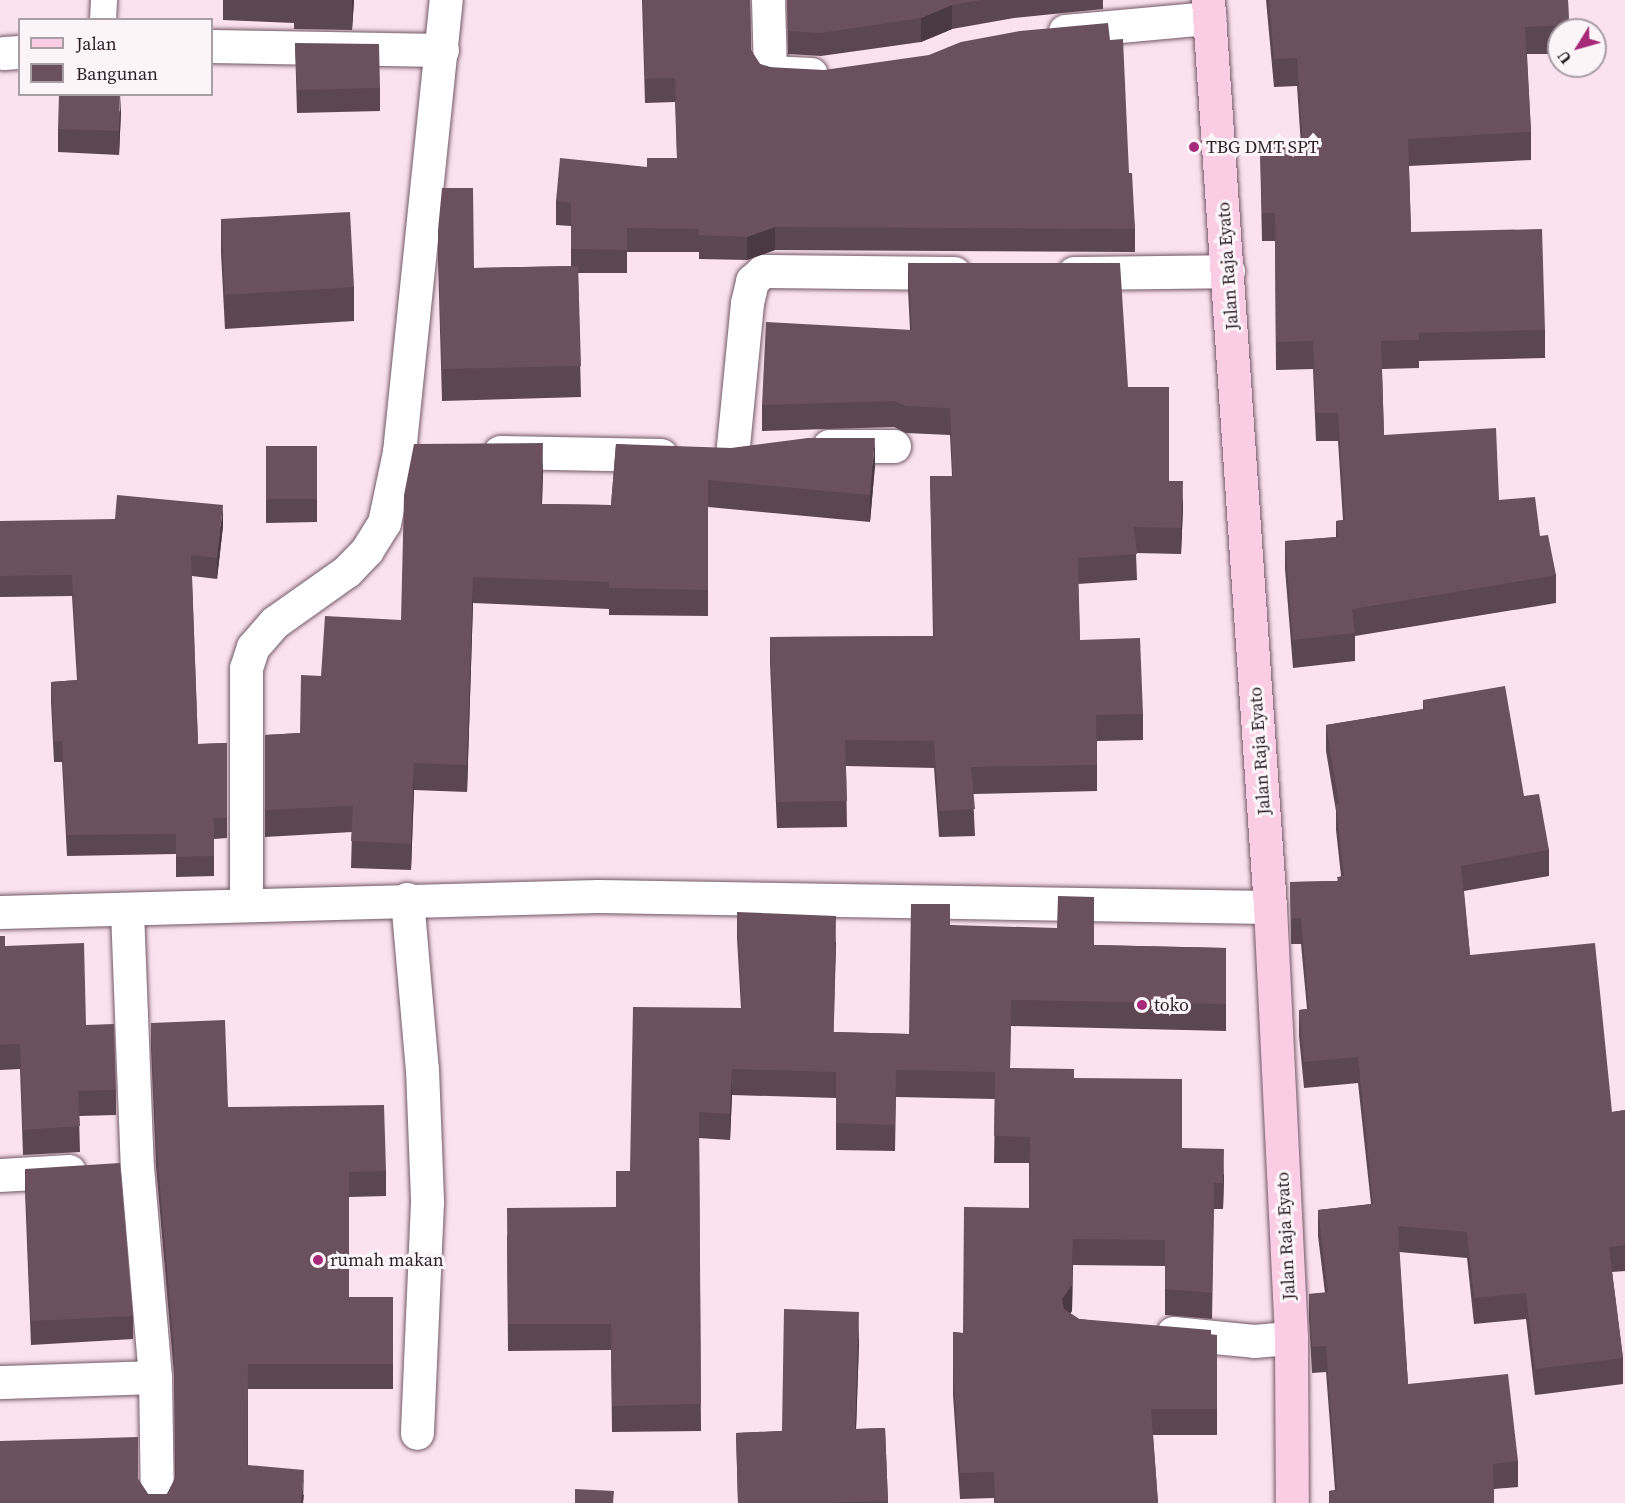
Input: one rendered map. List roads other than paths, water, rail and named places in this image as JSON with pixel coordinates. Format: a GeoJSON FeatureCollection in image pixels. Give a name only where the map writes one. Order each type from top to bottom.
{"type":"FeatureCollection","features":[{"type":"Feature","properties":{"kind":"main road","name":"Jalan Raja Eyato"},"geometry":{"type":"LineString","coordinates":[[1208,9],[1228,271],[1270,907],[1291,1338],[1292,1503]]}},
{"type":"Feature","properties":{"kind":"street"},"geometry":{"type":"LineString","coordinates":[[246,903],[246,680],[253,647],[275,622],[347,571],[367,550],[384,523],[399,452],[446,0]]}},
{"type":"Feature","properties":{"kind":"street"},"geometry":{"type":"LineString","coordinates":[[768,0],[771,72],[822,75],[845,72]]}},
{"type":"Feature","properties":{"kind":"street"},"geometry":{"type":"LineString","coordinates":[[1040,34],[1208,9]]}},
{"type":"Feature","properties":{"kind":"street"},"geometry":{"type":"LineString","coordinates":[[213,46],[442,50]]}},
{"type":"Feature","properties":{"kind":"street"},"geometry":{"type":"LineString","coordinates":[[711,456],[752,281],[763,271],[988,273]]}},
{"type":"Feature","properties":{"kind":"street"},"geometry":{"type":"LineString","coordinates":[[1045,273],[1228,271]]}},
{"type":"Feature","properties":{"kind":"street"},"geometry":{"type":"LineString","coordinates":[[470,452],[711,456],[782,448],[894,446]]}},
{"type":"Feature","properties":{"kind":"street"},"geometry":{"type":"LineString","coordinates":[[399,452],[435,452]]}},
{"type":"Feature","properties":{"kind":"street"},"geometry":{"type":"LineString","coordinates":[[0,912],[127,911],[246,903],[407,899],[814,897],[1270,907]]}},
{"type":"Feature","properties":{"kind":"street"},"geometry":{"type":"LineString","coordinates":[[407,899],[422,1069],[427,1202],[417,1433]]}},
{"type":"Feature","properties":{"kind":"street"},"geometry":{"type":"LineString","coordinates":[[127,911],[137,1167],[155,1377],[157,1503]]}},
{"type":"Feature","properties":{"kind":"street"},"geometry":{"type":"LineString","coordinates":[[0,1175],[137,1167]]}},
{"type":"Feature","properties":{"kind":"street"},"geometry":{"type":"LineString","coordinates":[[1140,1330],[1254,1341],[1291,1338]]}},
{"type":"Feature","properties":{"kind":"street"},"geometry":{"type":"LineString","coordinates":[[0,1382],[155,1377]]}},
{"type":"Feature","properties":{"kind":"lane"},"geometry":{"type":"LineString","coordinates":[[103,18],[104,0]]}},
{"type":"Feature","properties":{"kind":"place","name":"TBG DMT SPT"},"geometry":{"type":"Point","coordinates":[1194,147]}},
{"type":"Feature","properties":{"kind":"place","name":"toko"},"geometry":{"type":"Point","coordinates":[1142,1005]}},
{"type":"Feature","properties":{"kind":"place","name":"rumah makan"},"geometry":{"type":"Point","coordinates":[318,1260]}}]}
